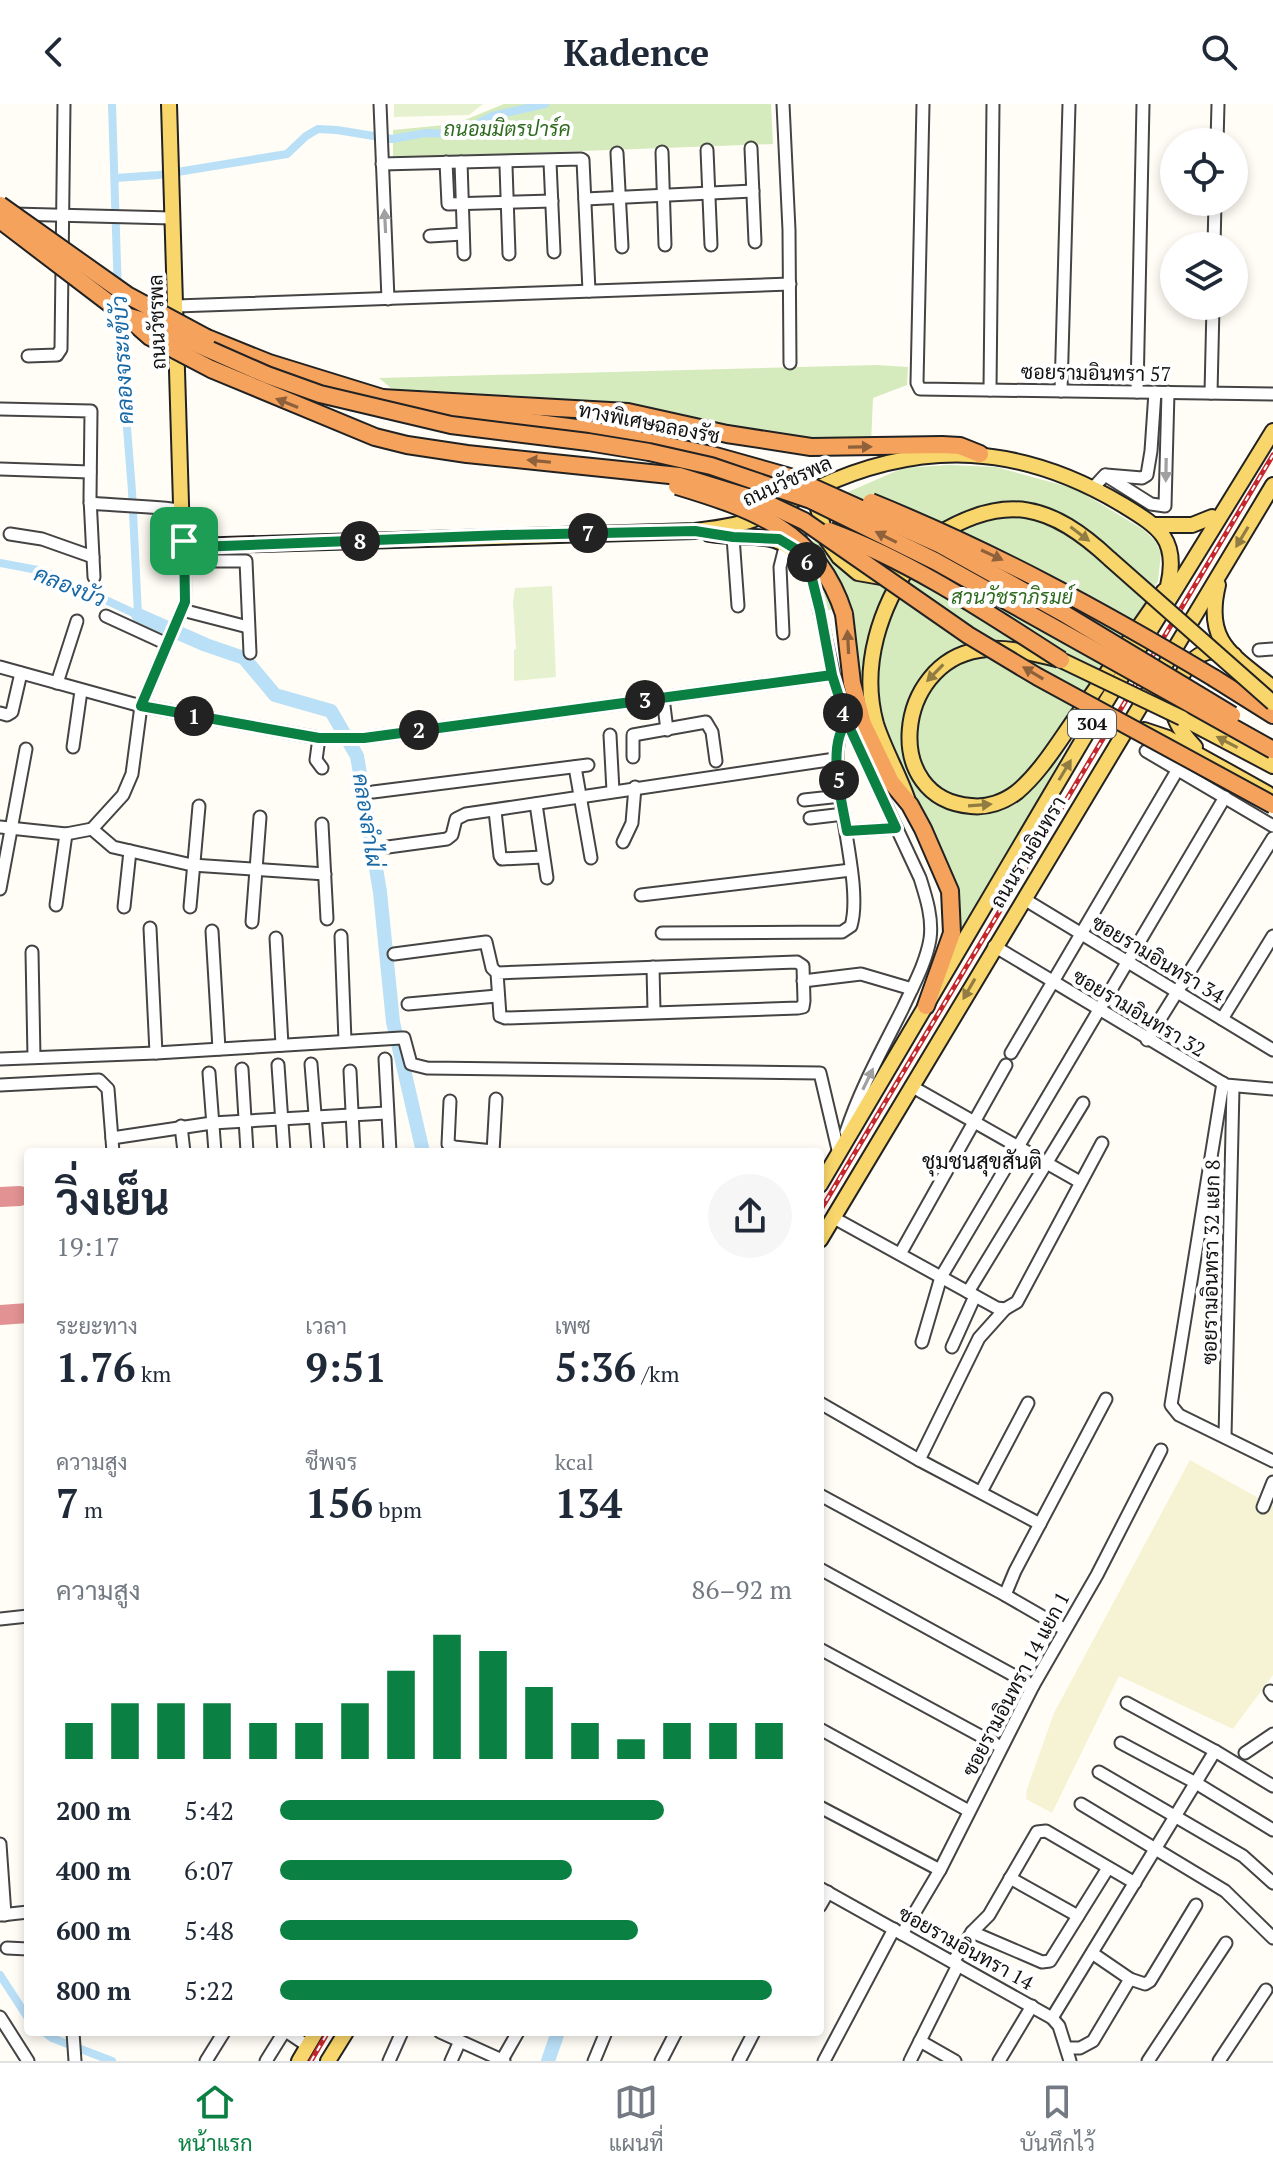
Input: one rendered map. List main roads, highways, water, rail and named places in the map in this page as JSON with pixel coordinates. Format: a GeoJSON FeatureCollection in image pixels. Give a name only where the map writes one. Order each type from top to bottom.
{"type":"FeatureCollection","features":[{"type":"Feature","properties":{"kind":"highway","name":"ทางพิเศษฉลองรัช"},"geometry":{"type":"LineString","coordinates":[[0,205],[127,295],[207,338],[269,363],[382,398],[451,413],[592,430],[712,455],[790,477],[941,545],[1063,613],[1273,738]]}},
{"type":"Feature","properties":{"kind":"highway","name":"ทางพิเศษฉลองรัช"},"geometry":{"type":"LineString","coordinates":[[0,220],[126,316],[320,394],[451,425],[649,452],[711,466],[811,500],[935,561],[1273,750]]}},
{"type":"Feature","properties":{"kind":"highway"},"geometry":{"type":"LineString","coordinates":[[126,316],[150,337],[211,369],[375,437],[467,454],[679,476],[764,502],[865,544],[926,575],[1061,660]]}},
{"type":"Feature","properties":{"kind":"highway"},"geometry":{"type":"LineString","coordinates":[[382,398],[599,409],[655,416],[727,434],[811,447],[960,446],[980,454]]}},
{"type":"Feature","properties":{"kind":"highway"},"geometry":{"type":"LineString","coordinates":[[593,466],[679,486],[770,521],[818,559],[834,586],[844,614],[852,683],[863,724],[891,782],[910,805],[950,891],[952,933],[926,1006]]}},
{"type":"Feature","properties":{"kind":"highway"},"geometry":{"type":"LineString","coordinates":[[790,477],[843,491],[925,524],[1014,566],[1125,625],[1273,715]]}},
{"type":"Feature","properties":{"kind":"highway"},"geometry":{"type":"LineString","coordinates":[[804,521],[968,635],[1273,805]]}},
{"type":"Feature","properties":{"kind":"main road","name":"ถนนวัชรพล"},"geometry":{"type":"LineString","coordinates":[[169,104],[181,510],[184,541],[196,547],[695,531],[741,523],[852,473],[928,455],[980,454],[1037,465],[1093,488],[1156,525]]}},
{"type":"Feature","properties":{"kind":"main road","name":"ถนนรามอินทรา"},"geometry":{"type":"LineString","coordinates":[[824,1179],[1088,731],[1273,431]]}},
{"type":"Feature","properties":{"kind":"main road"},"geometry":{"type":"LineString","coordinates":[[1265,445],[1212,517],[1168,586],[1050,755],[1016,792],[991,805],[951,803],[933,792],[916,770],[910,748],[909,723],[913,707],[927,681],[947,661],[977,650],[1015,650],[1061,660],[1182,718],[1273,766]]}},
{"type":"Feature","properties":{"kind":"main road","name":"ถนนรามอินทรา"},"geometry":{"type":"LineString","coordinates":[[824,1234],[1273,485]]}},
{"type":"Feature","properties":{"kind":"main road"},"geometry":{"type":"LineString","coordinates":[[813,490],[827,540]]}},
{"type":"Feature","properties":{"kind":"main road"},"geometry":{"type":"LineString","coordinates":[[910,805],[877,727],[871,701],[870,669],[876,636],[885,609],[911,562],[931,539],[959,521],[987,511],[1016,510],[1052,516],[1083,534],[1273,703]]}},
{"type":"Feature","properties":{"kind":"main road"},"geometry":{"type":"LineString","coordinates":[[1168,586],[1171,555],[1156,525],[1192,525],[1212,517]]}},
{"type":"Feature","properties":{"kind":"main road"},"geometry":{"type":"LineString","coordinates":[[695,531],[779,539],[806,558],[805,543],[810,537],[821,535],[839,557],[858,573],[881,577],[911,562]]}},
{"type":"Feature","properties":{"kind":"main road"},"geometry":{"type":"LineString","coordinates":[[1222,569],[1213,611],[1219,637],[1234,655],[1273,688]]}},
{"type":"Feature","properties":{"kind":"main road"},"geometry":{"type":"LineString","coordinates":[[1203,755],[1177,725],[1173,711],[1174,690],[1189,663],[1200,654],[1212,651],[1234,655]]}},
{"type":"Feature","properties":{"kind":"main road"},"geometry":{"type":"LineString","coordinates":[[1109,756],[1129,735],[1140,730],[1168,738],[1203,755],[1273,797]]}},
{"type":"Feature","properties":{"kind":"main road"},"geometry":{"type":"LineString","coordinates":[[299,2061],[314,2036]]}},
{"type":"Feature","properties":{"kind":"main road"},"geometry":{"type":"LineString","coordinates":[[328,2061],[344,2036]]}},
{"type":"Feature","properties":{"kind":"waterway","name":"คลองจระเข้บัว"},"geometry":{"type":"LineString","coordinates":[[0,563],[43,571],[138,615],[119,327],[112,104]]}},
{"type":"Feature","properties":{"kind":"waterway"},"geometry":{"type":"LineString","coordinates":[[115,178],[159,175],[287,154],[318,129],[392,139],[426,133],[458,134],[492,116],[545,104]]}},
{"type":"Feature","properties":{"kind":"waterway","name":"คลองลำไผ่"},"geometry":{"type":"LineString","coordinates":[[138,615],[244,658],[275,695],[331,711],[357,756],[380,892],[393,1022],[422,1148]]}},
{"type":"Feature","properties":{"kind":"waterway"},"geometry":{"type":"LineString","coordinates":[[0,1975],[24,2012]]}},
{"type":"Feature","properties":{"kind":"waterway"},"geometry":{"type":"LineString","coordinates":[[49,2036],[112,2061]]}},
{"type":"Feature","properties":{"kind":"waterway","name":"คลองลำไผ่"},"geometry":{"type":"LineString","coordinates":[[548,2061],[557,2036]]}},
{"type":"Feature","properties":{"kind":"railway"},"geometry":{"type":"LineString","coordinates":[[824,1204],[1273,455]]}},
{"type":"Feature","properties":{"kind":"railway"},"geometry":{"type":"LineString","coordinates":[[311,2061],[326,2036]]}},
{"type":"Feature","properties":{"kind":"district","name":"ชุมชนสุขสันติ"},"geometry":{"type":"Point","coordinates":[982,1161]}},
{"type":"Feature","properties":{"kind":"park label","name":"ถนอมมิตรปาร์ค"},"geometry":{"type":"Point","coordinates":[507,129]}},
{"type":"Feature","properties":{"kind":"park label","name":"สวนวัชราภิรมย์"},"geometry":{"type":"Point","coordinates":[1012,597]}},
{"type":"Feature","properties":{"kind":"water label","name":"คลองบัว"},"geometry":{"type":"Point","coordinates":[70,586]}}]}
